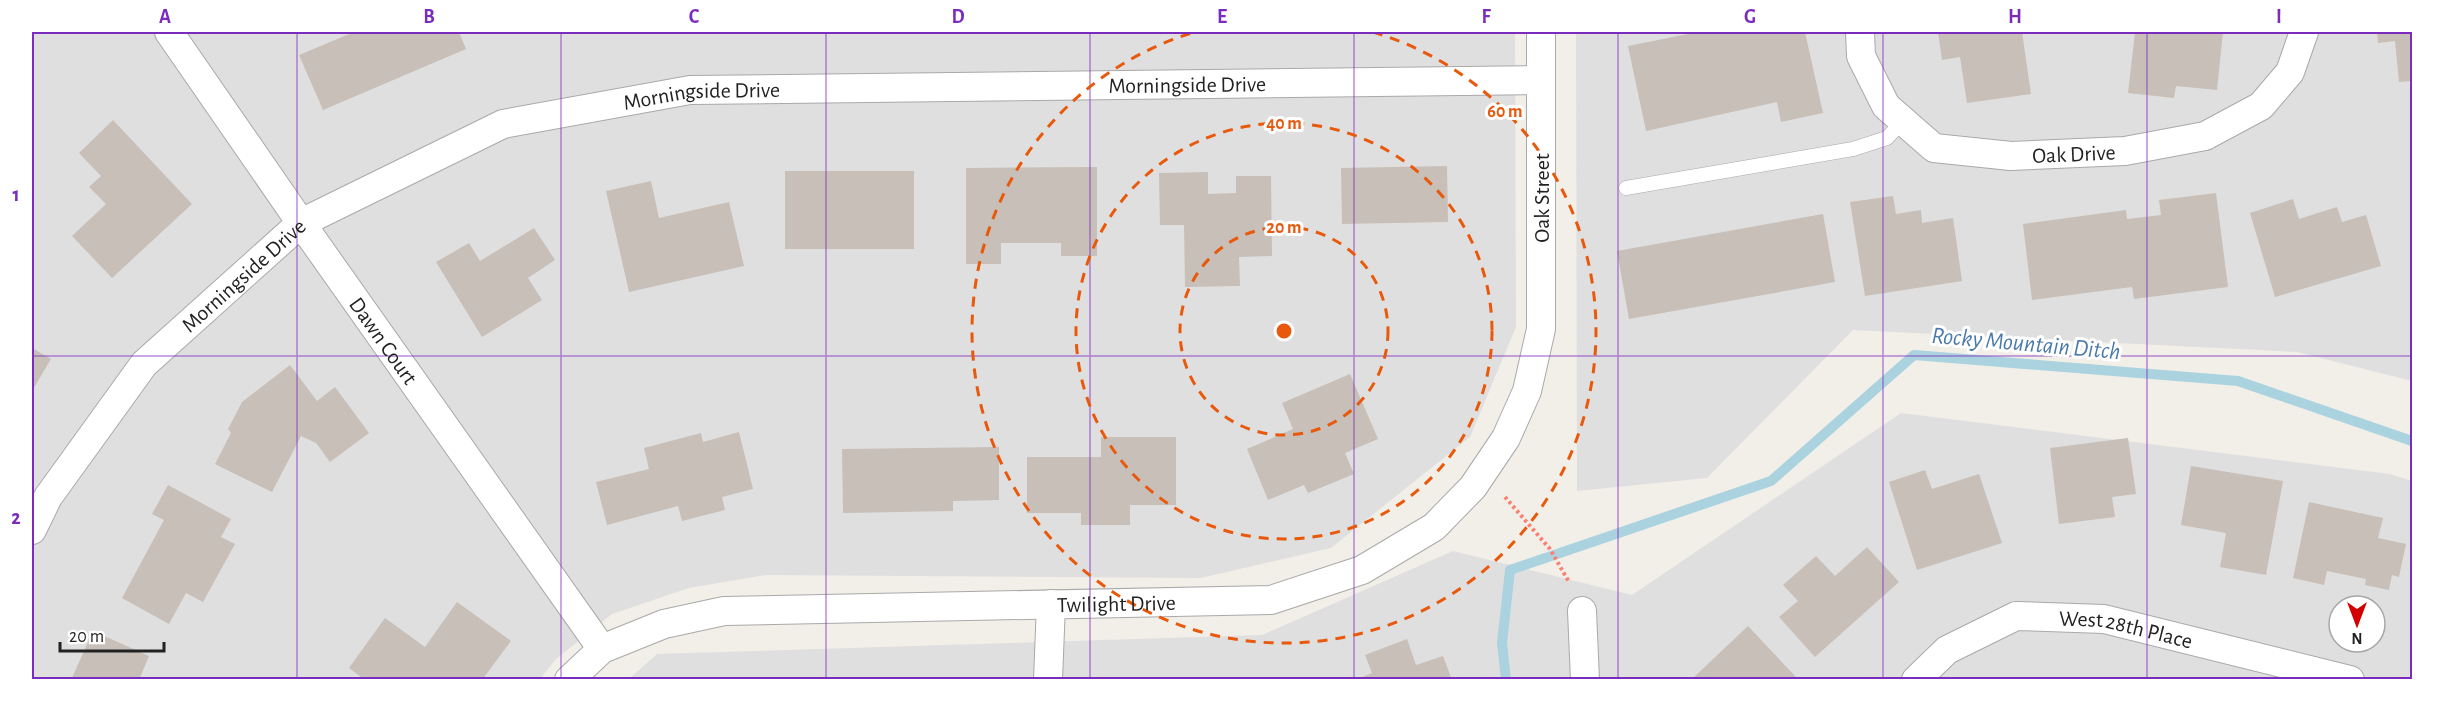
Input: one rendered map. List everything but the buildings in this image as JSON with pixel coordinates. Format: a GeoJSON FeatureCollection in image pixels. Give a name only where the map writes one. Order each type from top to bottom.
{"type":"FeatureCollection","features":[{"type":"Feature","properties":{"kind":"street","name":"Dawn Court"},"geometry":{"type":"LineString","coordinates":[[169,32],[602,649]]}},
{"type":"Feature","properties":{"kind":"street","name":"Oak Street"},"geometry":{"type":"LineString","coordinates":[[1541,32],[1541,329]]}},
{"type":"Feature","properties":{"kind":"street","name":"Oak Drive"},"geometry":{"type":"LineString","coordinates":[[1860,32],[1861,56],[1886,106],[1934,148],[2011,156],[2125,152],[2205,136],[2261,106],[2290,72],[2304,32]]}},
{"type":"Feature","properties":{"kind":"street","name":"Morningside Drive"},"geometry":{"type":"LineString","coordinates":[[32,530],[48,497],[144,364],[301,223],[503,124],[690,90],[1540,81]]}},
{"type":"Feature","properties":{"kind":"street","name":"Twilight Drive"},"geometry":{"type":"LineString","coordinates":[[569,680],[602,649],[664,624],[724,611],[1271,600],[1362,570],[1434,527],[1473,486],[1506,438],[1527,391],[1541,329]]}},
{"type":"Feature","properties":{"kind":"street"},"geometry":{"type":"LineString","coordinates":[[1578,600],[1585,680]]}},
{"type":"Feature","properties":{"kind":"street"},"geometry":{"type":"LineString","coordinates":[[1048,680],[1051,604]]}},
{"type":"Feature","properties":{"kind":"street","name":"West 28th Place"},"geometry":{"type":"LineString","coordinates":[[1916,680],[1947,650],[2016,616],[2104,619],[2350,680]]}},
{"type":"Feature","properties":{"kind":"lane"},"geometry":{"type":"LineString","coordinates":[[1626,188],[1853,149],[1887,138],[1903,121]]}},
{"type":"Feature","properties":{"kind":"path"},"geometry":{"type":"LineString","coordinates":[[1497,488],[1550,549],[1578,600]]}},
{"type":"Feature","properties":{"kind":"shaded area"},"geometry":{"type":"Polygon","coordinates":[[[32,32],[1515,32],[1516,327],[1470,437],[1331,548],[1201,578],[765,575],[689,588],[612,614],[555,660],[540,679],[32,679],[32,32]]]}},
{"type":"Feature","properties":{"kind":"shaded area"},"geometry":{"type":"Polygon","coordinates":[[[1576,32],[2412,32],[2412,381],[2297,352],[1853,330],[1707,478],[1577,491],[1576,32]]]}},
{"type":"Feature","properties":{"kind":"shaded area"},"geometry":{"type":"Polygon","coordinates":[[[1901,413],[2390,474],[2412,481],[2412,679],[628,680],[657,654],[1262,635],[1453,551],[1632,595],[1901,413]]]}},
{"type":"Feature","properties":{"kind":"waterway","name":"Rocky Mountain Ditch"},"geometry":{"type":"LineString","coordinates":[[1506,680],[1502,643],[1510,570],[1771,481],[1914,355],[2238,381],[2412,441]]}}]}
